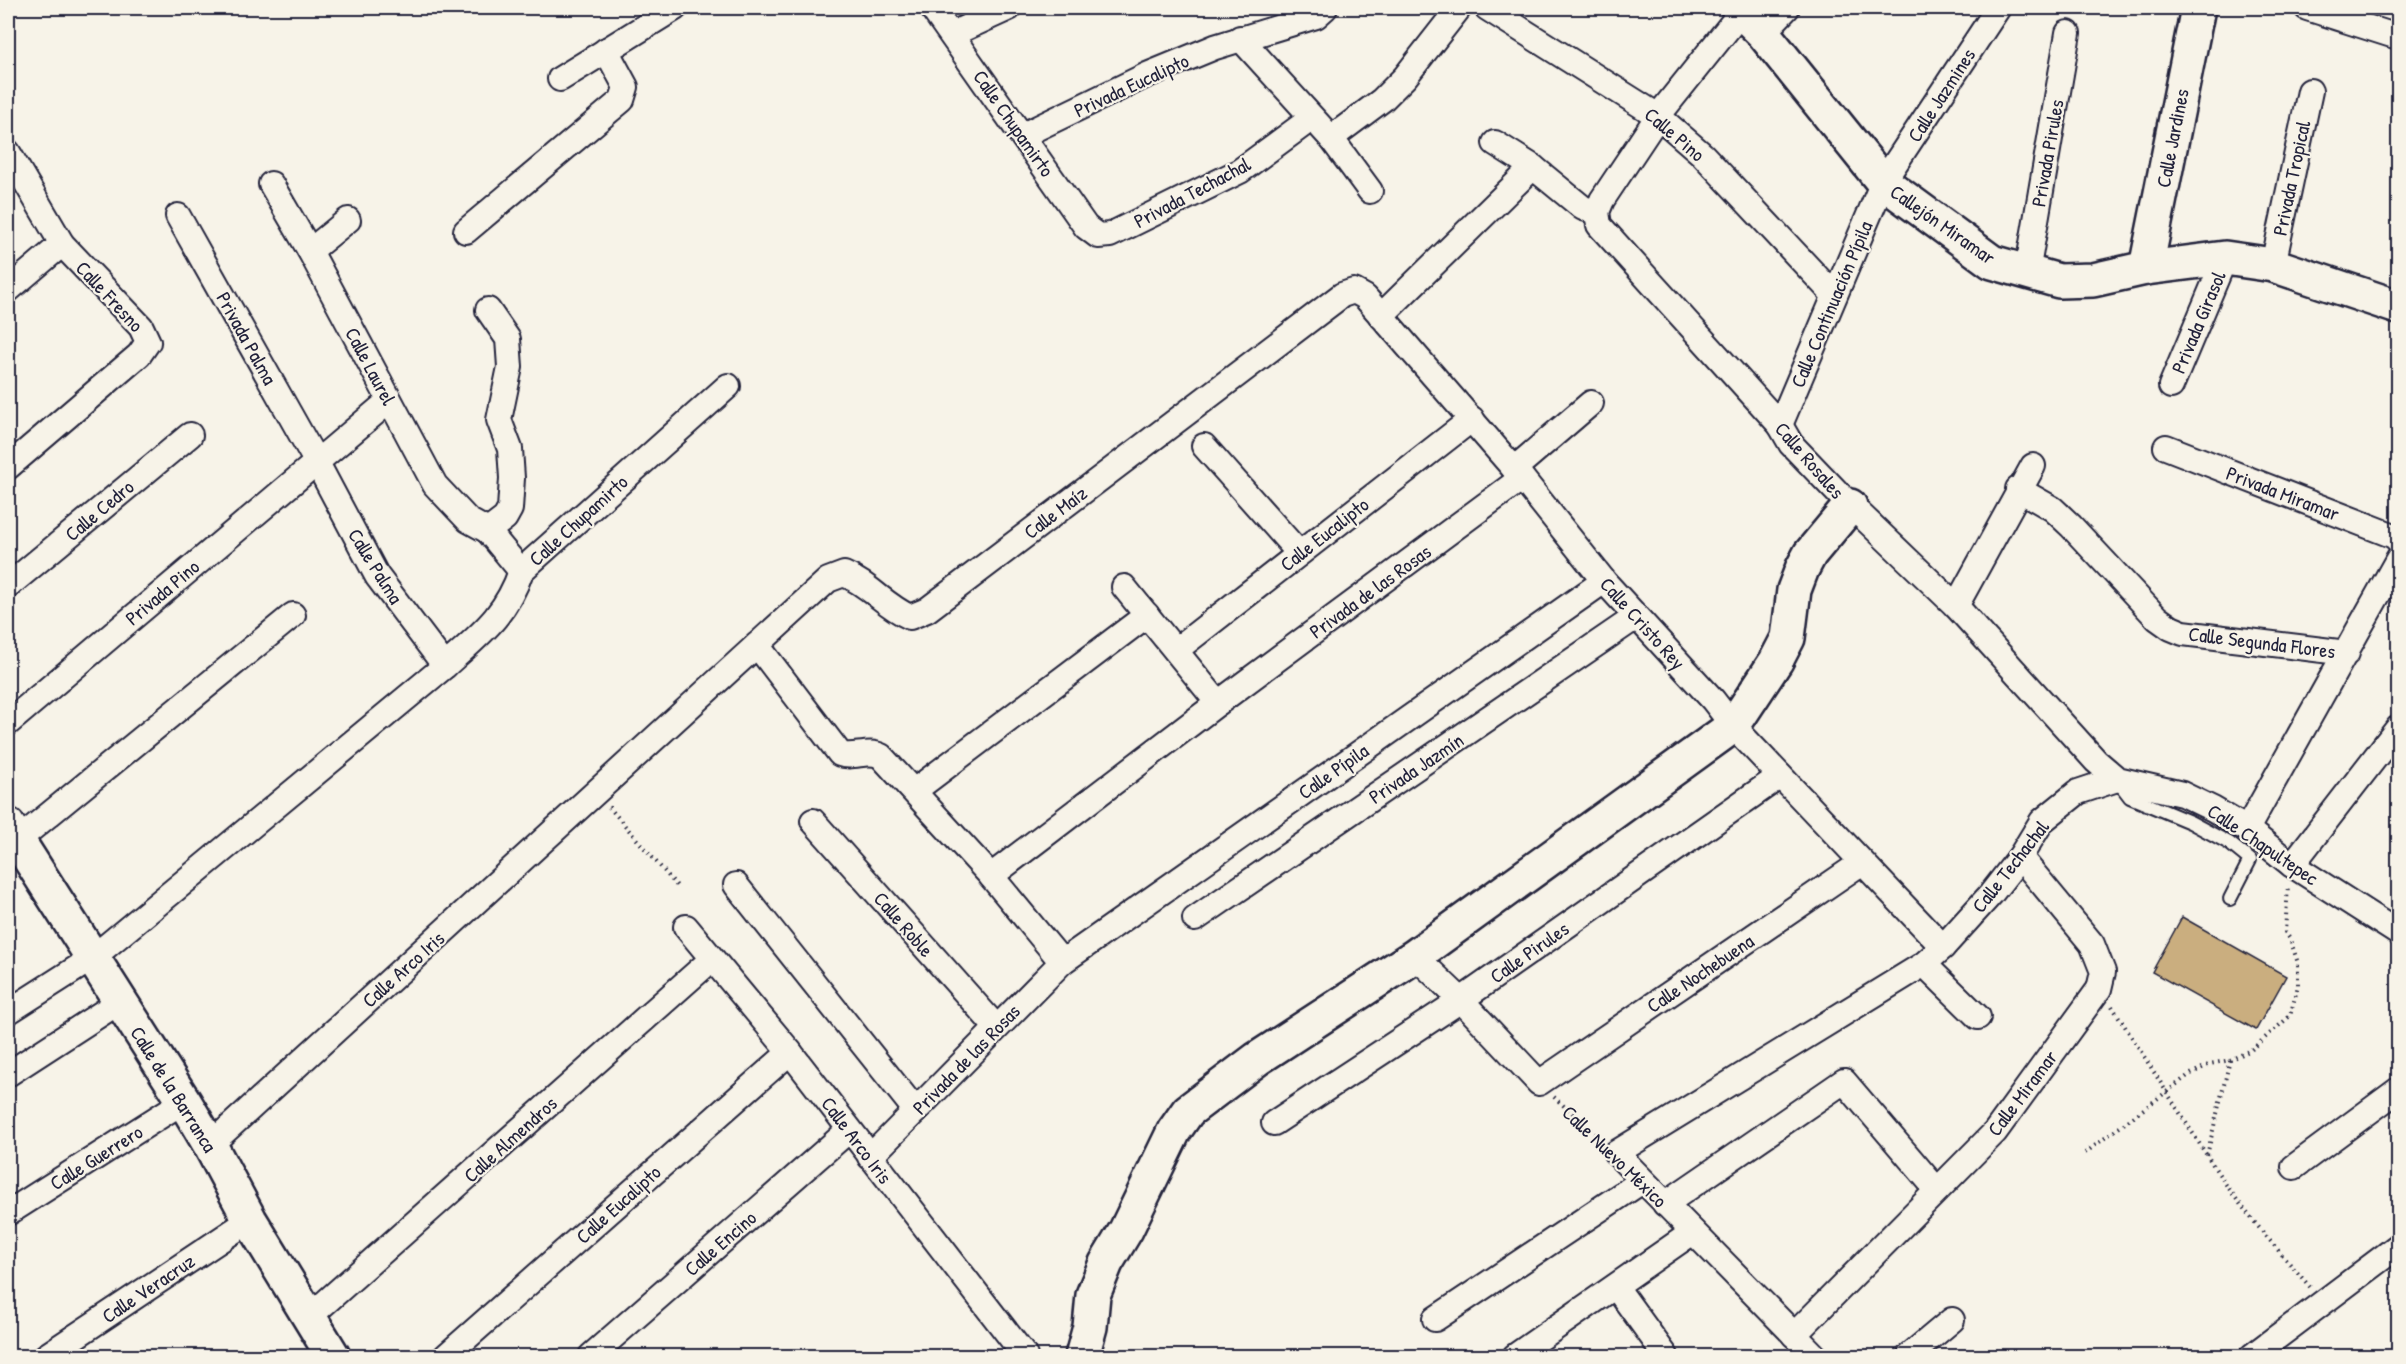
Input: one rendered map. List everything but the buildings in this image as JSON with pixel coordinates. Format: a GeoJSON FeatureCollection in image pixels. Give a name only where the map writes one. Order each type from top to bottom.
{"type":"FeatureCollection","features":[{"type":"Feature","properties":{"kind":"street"},"geometry":{"type":"LineString","coordinates":[[560,79],[671,8]]}},
{"type":"Feature","properties":{"kind":"street","name":"Calle Chupamirto"},"geometry":{"type":"LineString","coordinates":[[932,8],[1086,227],[1098,236]]}},
{"type":"Feature","properties":{"kind":"street"},"geometry":{"type":"LineString","coordinates":[[952,34],[1009,8]]}},
{"type":"Feature","properties":{"kind":"street"},"geometry":{"type":"LineString","coordinates":[[1326,8],[1316,16],[1240,38],[1331,138],[1370,191]]}},
{"type":"Feature","properties":{"kind":"street"},"geometry":{"type":"LineString","coordinates":[[1331,138],[1382,100],[1405,77],[1459,8]]}},
{"type":"Feature","properties":{"kind":"street","name":"Calle Pino"},"geometry":{"type":"LineString","coordinates":[[1486,8],[1658,117],[1703,156],[1834,295]]}},
{"type":"Feature","properties":{"kind":"street"},"geometry":{"type":"LineString","coordinates":[[1495,143],[1533,167],[1583,208],[1597,213],[1602,200],[1658,117],[1748,17],[1787,8]]}},
{"type":"Feature","properties":{"kind":"street","name":"Calle Jazmines"},"geometry":{"type":"LineString","coordinates":[[1883,182],[1998,8]]}},
{"type":"Feature","properties":{"kind":"street","name":"Calle Jardines"},"geometry":{"type":"LineString","coordinates":[[2146,268],[2198,8]]}},
{"type":"Feature","properties":{"kind":"street"},"geometry":{"type":"LineString","coordinates":[[2307,8],[2398,37]]}},
{"type":"Feature","properties":{"kind":"street","name":"Callejón Miramar"},"geometry":{"type":"LineString","coordinates":[[1748,17],[1883,182],[1992,262],[2059,281],[2093,280],[2146,268],[2225,258],[2273,265],[2398,307]]}},
{"type":"Feature","properties":{"kind":"street","name":"Privada Pirules"},"geometry":{"type":"LineString","coordinates":[[2027,273],[2068,33]]}},
{"type":"Feature","properties":{"kind":"street","name":"Privada Eucalipto"},"geometry":{"type":"LineString","coordinates":[[1023,135],[1148,75],[1240,38]]}},
{"type":"Feature","properties":{"kind":"street"},"geometry":{"type":"LineString","coordinates":[[466,231],[622,100],[626,87],[606,50]]}},
{"type":"Feature","properties":{"kind":"street","name":"Privada Tropical"},"geometry":{"type":"LineString","coordinates":[[2273,265],[2310,91]]}},
{"type":"Feature","properties":{"kind":"street","name":"Privada Techachal"},"geometry":{"type":"LineString","coordinates":[[1098,236],[1110,235],[1240,171],[1312,118]]}},
{"type":"Feature","properties":{"kind":"street","name":"Calle Fresno"},"geometry":{"type":"LineString","coordinates":[[8,152],[62,244],[141,327],[148,342],[139,355],[8,467]]}},
{"type":"Feature","properties":{"kind":"street"},"geometry":{"type":"LineString","coordinates":[[1381,316],[1533,167]]}},
{"type":"Feature","properties":{"kind":"street","name":"Calle Continuación Pípila"},"geometry":{"type":"LineString","coordinates":[[1780,425],[1883,182]]}},
{"type":"Feature","properties":{"kind":"street","name":"Calle Laurel"},"geometry":{"type":"LineString","coordinates":[[271,184],[310,251],[435,485],[468,520],[488,531],[520,571]]}},
{"type":"Feature","properties":{"kind":"street","name":"Calle Rosales"},"geometry":{"type":"LineString","coordinates":[[1597,213],[1599,225],[1780,425],[1791,444],[1850,506],[1956,606],[2096,761],[2117,779]]}},
{"type":"Feature","properties":{"kind":"street","name":"Privada Palma"},"geometry":{"type":"LineString","coordinates":[[178,216],[316,461]]}},
{"type":"Feature","properties":{"kind":"street"},"geometry":{"type":"LineString","coordinates":[[310,251],[348,220]]}},
{"type":"Feature","properties":{"kind":"street"},"geometry":{"type":"LineString","coordinates":[[8,290],[62,244]]}},
{"type":"Feature","properties":{"kind":"street","name":"Privada Girasol"},"geometry":{"type":"LineString","coordinates":[[2172,386],[2225,258]]}},
{"type":"Feature","properties":{"kind":"street","name":"Calle Cristo Rey"},"geometry":{"type":"LineString","coordinates":[[1354,291],[1365,297],[1472,419],[1604,581],[1713,700],[1733,726],[1943,947]]}},
{"type":"Feature","properties":{"kind":"street","name":"Calle Maíz"},"geometry":{"type":"LineString","coordinates":[[757,645],[828,580],[844,574],[859,580],[896,610],[910,616],[927,610],[1342,295],[1354,291]]}},
{"type":"Feature","properties":{"kind":"street"},"geometry":{"type":"LineString","coordinates":[[488,310],[508,339],[510,367],[499,420],[510,449],[512,478],[510,509],[505,519],[488,531]]}},
{"type":"Feature","properties":{"kind":"street","name":"Calle Chupamirto"},"geometry":{"type":"LineString","coordinates":[[8,1012],[91,959],[445,666],[498,617],[514,591],[520,571],[728,386]]}},
{"type":"Feature","properties":{"kind":"street","name":"Privada Pino"},"geometry":{"type":"LineString","coordinates":[[8,723],[389,401]]}},
{"type":"Feature","properties":{"kind":"street","name":"Privada de las Rosas"},"geometry":{"type":"LineString","coordinates":[[1218,703],[1518,474],[1591,403]]}},
{"type":"Feature","properties":{"kind":"street","name":"Calle Eucalipto"},"geometry":{"type":"LineString","coordinates":[[1176,650],[1472,419]]}},
{"type":"Feature","properties":{"kind":"street","name":"Calle Cedro"},"geometry":{"type":"LineString","coordinates":[[8,586],[190,435]]}},
{"type":"Feature","properties":{"kind":"street"},"geometry":{"type":"LineString","coordinates":[[1204,446],[1299,553]]}},
{"type":"Feature","properties":{"kind":"street","name":"Privada Miramar"},"geometry":{"type":"LineString","coordinates":[[2166,447],[2394,536],[2398,540]]}},
{"type":"Feature","properties":{"kind":"street","name":"Calle Palma"},"geometry":{"type":"LineString","coordinates":[[316,461],[377,576],[445,666]]}},
{"type":"Feature","properties":{"kind":"street"},"geometry":{"type":"LineString","coordinates":[[1956,606],[2018,489],[2033,466]]}},
{"type":"Feature","properties":{"kind":"street","name":"Calle Segunda Flores"},"geometry":{"type":"LineString","coordinates":[[2018,489],[2059,515],[2157,618],[2170,628],[2183,633],[2347,653],[2247,829]]}},
{"type":"Feature","properties":{"kind":"street"},"geometry":{"type":"LineString","coordinates":[[1082,1356],[1090,1327],[1093,1296],[1106,1263],[1130,1221],[1174,1131],[1188,1111],[1257,1059],[1415,956],[1733,726],[1776,662],[1788,638],[1794,590],[1802,569],[1810,554],[1850,506]]}},
{"type":"Feature","properties":{"kind":"street"},"geometry":{"type":"LineString","coordinates":[[2347,653],[2398,558]]}},
{"type":"Feature","properties":{"kind":"street","name":"Calle Pípila"},"geometry":{"type":"LineString","coordinates":[[1062,962],[1604,581]]}},
{"type":"Feature","properties":{"kind":"street"},"geometry":{"type":"LineString","coordinates":[[991,876],[1218,703],[1124,586]]}},
{"type":"Feature","properties":{"kind":"street"},"geometry":{"type":"LineString","coordinates":[[16,850],[293,615]]}},
{"type":"Feature","properties":{"kind":"street"},"geometry":{"type":"LineString","coordinates":[[914,791],[1147,615]]}},
{"type":"Feature","properties":{"kind":"street","name":"Privada Jazmín"},"geometry":{"type":"LineString","coordinates":[[1196,919],[1636,617]]}},
{"type":"Feature","properties":{"kind":"street"},"geometry":{"type":"LineString","coordinates":[[757,645],[840,754],[844,756],[877,754],[991,876],[1062,962]]}},
{"type":"Feature","properties":{"kind":"street","name":"Calle Arco Iris"},"geometry":{"type":"LineString","coordinates":[[210,1145],[757,645]]}},
{"type":"Feature","properties":{"kind":"street"},"geometry":{"type":"LineString","coordinates":[[2292,865],[2398,728]]}},
{"type":"Feature","properties":{"kind":"street","name":"Calle Pirules"},"geometry":{"type":"LineString","coordinates":[[1274,1123],[1461,1000],[1780,776]]}},
{"type":"Feature","properties":{"kind":"street","name":"Calle Chapultepec"},"geometry":{"type":"LineString","coordinates":[[2117,779],[2182,794],[2247,829],[2292,865],[2398,933]]}},
{"type":"Feature","properties":{"kind":"street","name":"Calle Techachal"},"geometry":{"type":"LineString","coordinates":[[1616,1153],[1924,964],[1943,947],[1991,894],[2020,856],[2042,821],[2078,792],[2117,779]]}},
{"type":"Feature","properties":{"kind":"street","name":"Calle Roble"},"geometry":{"type":"LineString","coordinates":[[813,821],[996,1027]]}},
{"type":"Feature","properties":{"kind":"street","name":"Calle de la Barranca"},"geometry":{"type":"LineString","coordinates":[[16,850],[91,959],[183,1101],[210,1145],[250,1220],[333,1356]]}},
{"type":"Feature","properties":{"kind":"street"},"geometry":{"type":"LineString","coordinates":[[2020,856],[2092,944],[2103,972],[2099,989]]}},
{"type":"Feature","properties":{"kind":"street","name":"Calle Nochebuena"},"geometry":{"type":"LineString","coordinates":[[1539,1083],[1861,863]]}},
{"type":"Feature","properties":{"kind":"street"},"geometry":{"type":"LineString","coordinates":[[736,885],[916,1111]]}},
{"type":"Feature","properties":{"kind":"street","name":"Calle Arco Iris"},"geometry":{"type":"LineString","coordinates":[[686,927],[711,960],[790,1052],[1024,1356]]}},
{"type":"Feature","properties":{"kind":"street"},"geometry":{"type":"LineString","coordinates":[[1415,956],[1461,1000],[1539,1083]]}},
{"type":"Feature","properties":{"kind":"street","name":"Calle Almendros"},"geometry":{"type":"LineString","coordinates":[[308,1318],[711,960]]}},
{"type":"Feature","properties":{"kind":"street","name":"Privada de las Rosas"},"geometry":{"type":"LineString","coordinates":[[870,1157],[1062,962]]}},
{"type":"Feature","properties":{"kind":"street"},"geometry":{"type":"LineString","coordinates":[[1924,964],[1978,1017]]}},
{"type":"Feature","properties":{"kind":"street","name":"Calle Miramar"},"geometry":{"type":"LineString","coordinates":[[1936,1190],[1995,1132],[2099,989]]}},
{"type":"Feature","properties":{"kind":"street"},"geometry":{"type":"LineString","coordinates":[[8,1074],[119,1002]]}},
{"type":"Feature","properties":{"kind":"street","name":"Calle Eucalipto"},"geometry":{"type":"LineString","coordinates":[[446,1356],[790,1052]]}},
{"type":"Feature","properties":{"kind":"street"},"geometry":{"type":"LineString","coordinates":[[1665,1204],[1844,1081],[1936,1190],[1794,1335]]}},
{"type":"Feature","properties":{"kind":"street"},"geometry":{"type":"LineString","coordinates":[[2294,1167],[2398,1090]]}},
{"type":"Feature","properties":{"kind":"street","name":"Calle Guerrero"},"geometry":{"type":"LineString","coordinates":[[8,1212],[183,1101]]}},
{"type":"Feature","properties":{"kind":"street","name":"Calle Encino"},"geometry":{"type":"LineString","coordinates":[[591,1356],[849,1130]]}},
{"type":"Feature","properties":{"kind":"street","name":"Calle Nuevo México"},"geometry":{"type":"LineString","coordinates":[[1616,1153],[1815,1356]]}},
{"type":"Feature","properties":{"kind":"street"},"geometry":{"type":"LineString","coordinates":[[1435,1319],[1642,1180]]}},
{"type":"Feature","properties":{"kind":"street","name":"Calle Veracruz"},"geometry":{"type":"LineString","coordinates":[[46,1356],[250,1220]]}},
{"type":"Feature","properties":{"kind":"street"},"geometry":{"type":"LineString","coordinates":[[1515,1356],[1693,1232]]}},
{"type":"Feature","properties":{"kind":"street"},"geometry":{"type":"LineString","coordinates":[[2252,1356],[2398,1246]]}},
{"type":"Feature","properties":{"kind":"street"},"geometry":{"type":"LineString","coordinates":[[1617,1287],[1666,1356]]}},
{"type":"Feature","properties":{"kind":"street"},"geometry":{"type":"LineString","coordinates":[[1909,1356],[1952,1320]]}},
{"type":"Feature","properties":{"kind":"lane"},"geometry":{"type":"LineString","coordinates":[[2117,779],[2130,797],[2190,822],[2229,843],[2250,860],[2230,899]]}},
{"type":"Feature","properties":{"kind":"path"},"geometry":{"type":"LineString","coordinates":[[597,793],[677,886]]}},
{"type":"Feature","properties":{"kind":"path"},"geometry":{"type":"LineString","coordinates":[[2085,1153],[2189,1075],[2210,1064],[2230,1060],[2251,1050],[2290,1016],[2298,986],[2298,963],[2290,939],[2285,932],[2286,895],[2292,865]]}},
{"type":"Feature","properties":{"kind":"path"},"geometry":{"type":"LineString","coordinates":[[2099,989],[2122,1019],[2219,1175],[2260,1228],[2324,1303]]}},
{"type":"Feature","properties":{"kind":"path"},"geometry":{"type":"LineString","coordinates":[[2207,1155],[2230,1060]]}},
{"type":"Feature","properties":{"kind":"path","name":"Calle Nuevo México"},"geometry":{"type":"LineString","coordinates":[[1539,1083],[1616,1153]]}}]}
